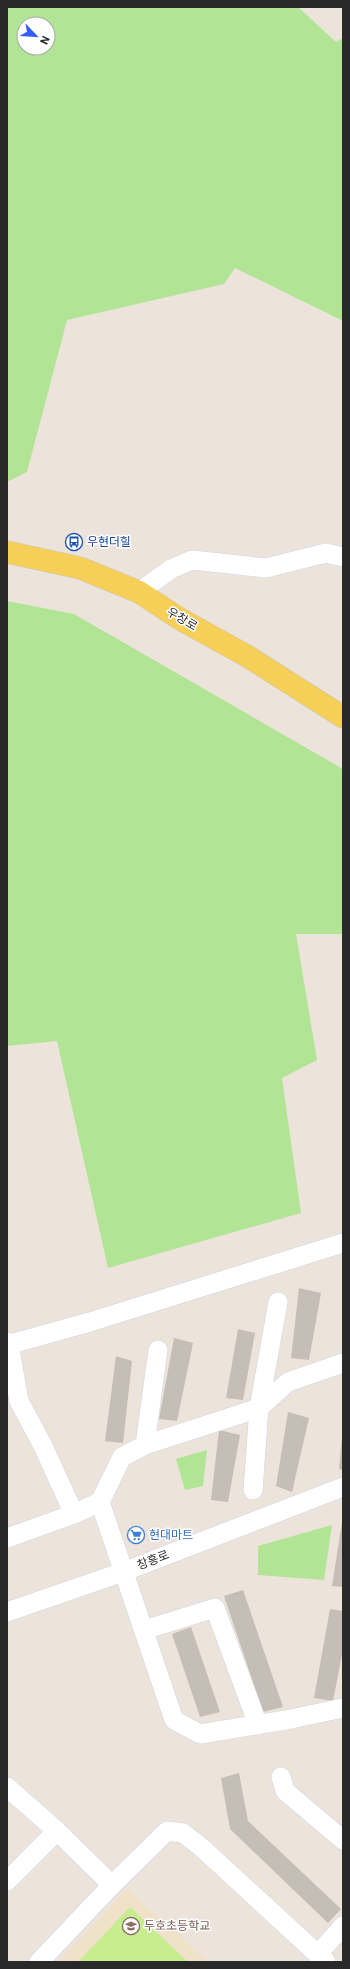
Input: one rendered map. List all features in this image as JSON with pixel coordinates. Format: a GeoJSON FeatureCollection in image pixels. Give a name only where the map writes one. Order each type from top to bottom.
{"type":"FeatureCollection","features":[{"type":"Feature","properties":{"kind":"main road","name":"우창로"},"geometry":{"type":"LineString","coordinates":[[7,552],[80,568],[139,592],[180,619],[247,656],[343,717]]}},
{"type":"Feature","properties":{"kind":"street"},"geometry":{"type":"LineString","coordinates":[[139,592],[171,569],[192,560],[266,568],[326,553],[343,557]]}},
{"type":"Feature","properties":{"kind":"street"},"geometry":{"type":"LineString","coordinates":[[74,1514],[43,1446],[13,1402],[8,1344],[90,1322],[343,1243]]}},
{"type":"Feature","properties":{"kind":"street"},"geometry":{"type":"LineString","coordinates":[[253,1490],[259,1408],[278,1302]]}},
{"type":"Feature","properties":{"kind":"street"},"geometry":{"type":"LineString","coordinates":[[145,1445],[158,1350]]}},
{"type":"Feature","properties":{"kind":"street"},"geometry":{"type":"LineString","coordinates":[[7,1538],[74,1514],[100,1502],[122,1457],[145,1445],[259,1408],[288,1382],[343,1363]]}},
{"type":"Feature","properties":{"kind":"street","name":"창흥로"},"geometry":{"type":"LineString","coordinates":[[7,1612],[123,1572],[343,1487]]}},
{"type":"Feature","properties":{"kind":"street"},"geometry":{"type":"LineString","coordinates":[[100,1502],[174,1720],[200,1734],[258,1725],[343,1708]]}},
{"type":"Feature","properties":{"kind":"street"},"geometry":{"type":"LineString","coordinates":[[144,1630],[215,1608],[258,1725]]}},
{"type":"Feature","properties":{"kind":"street"},"geometry":{"type":"LineString","coordinates":[[281,1777],[284,1791],[343,1840]]}},
{"type":"Feature","properties":{"kind":"street"},"geometry":{"type":"LineString","coordinates":[[7,1787],[57,1831],[112,1885]]}},
{"type":"Feature","properties":{"kind":"street"},"geometry":{"type":"LineString","coordinates":[[7,1881],[57,1831]]}},
{"type":"Feature","properties":{"kind":"street"},"geometry":{"type":"LineString","coordinates":[[39,1962],[112,1885],[167,1831],[184,1833],[322,1958],[343,1926]]}},
{"type":"Feature","properties":{"kind":"shaded area","name":"두호초등학교"},"geometry":{"type":"Polygon","coordinates":[[[127,1889],[209,1962],[59,1962],[127,1889]]]}},
{"type":"Feature","properties":{"kind":"green space"},"geometry":{"type":"Polygon","coordinates":[[[7,7],[298,7],[336,42],[343,38],[343,321],[235,268],[224,284],[67,320],[27,472],[7,482],[7,7]]]}},
{"type":"Feature","properties":{"kind":"green space"},"geometry":{"type":"Polygon","coordinates":[[[7,601],[74,614],[343,769],[343,934],[296,934],[317,1060],[282,1078],[301,1213],[108,1268],[57,1041],[7,1046],[7,601]]]}},
{"type":"Feature","properties":{"kind":"green space"},"geometry":{"type":"Polygon","coordinates":[[[207,1450],[203,1486],[185,1490],[176,1459],[207,1450]]]}},
{"type":"Feature","properties":{"kind":"green space"},"geometry":{"type":"Polygon","coordinates":[[[332,1525],[324,1580],[258,1575],[258,1546],[332,1525]]]}},
{"type":"Feature","properties":{"kind":"green space"},"geometry":{"type":"Polygon","coordinates":[[[130,1907],[188,1962],[78,1962],[130,1907]]]}},
{"type":"Feature","properties":{"kind":"building"},"geometry":{"type":"Polygon","coordinates":[[[299,1288],[321,1293],[309,1360],[291,1358],[299,1288]]]}},
{"type":"Feature","properties":{"kind":"building"},"geometry":{"type":"Polygon","coordinates":[[[238,1329],[255,1333],[243,1400],[226,1398],[238,1329]]]}},
{"type":"Feature","properties":{"kind":"building"},"geometry":{"type":"Polygon","coordinates":[[[174,1338],[193,1343],[177,1421],[159,1419],[174,1338]]]}},
{"type":"Feature","properties":{"kind":"building"},"geometry":{"type":"Polygon","coordinates":[[[116,1356],[132,1361],[123,1443],[105,1441],[116,1356]]]}},
{"type":"Feature","properties":{"kind":"building"},"geometry":{"type":"Polygon","coordinates":[[[288,1412],[309,1418],[292,1492],[276,1486],[288,1412]]]}},
{"type":"Feature","properties":{"kind":"building"},"geometry":{"type":"Polygon","coordinates":[[[219,1430],[240,1435],[228,1502],[211,1500],[219,1430]]]}},
{"type":"Feature","properties":{"kind":"building"},"geometry":{"type":"Polygon","coordinates":[[[343,1437],[343,1470],[339,1469],[343,1437]]]}},
{"type":"Feature","properties":{"kind":"building"},"geometry":{"type":"Polygon","coordinates":[[[343,1522],[343,1587],[332,1586],[343,1522]]]}},
{"type":"Feature","properties":{"kind":"building"},"geometry":{"type":"Polygon","coordinates":[[[243,1590],[283,1707],[263,1712],[224,1596],[243,1590]]]}},
{"type":"Feature","properties":{"kind":"building"},"geometry":{"type":"Polygon","coordinates":[[[330,1609],[343,1611],[343,1649],[333,1701],[314,1698],[330,1609]]]}},
{"type":"Feature","properties":{"kind":"building"},"geometry":{"type":"Polygon","coordinates":[[[191,1627],[220,1712],[200,1717],[172,1634],[191,1627]]]}},
{"type":"Feature","properties":{"kind":"building"},"geometry":{"type":"Polygon","coordinates":[[[239,1773],[248,1821],[341,1909],[328,1923],[230,1829],[221,1778],[239,1773]]]}},
{"type":"Feature","properties":{"kind":"place","name":"우현더힐"},"geometry":{"type":"Point","coordinates":[74,542]}},
{"type":"Feature","properties":{"kind":"place","name":"현대마트"},"geometry":{"type":"Point","coordinates":[136,1535]}},
{"type":"Feature","properties":{"kind":"place","name":"두호초등학교"},"geometry":{"type":"Point","coordinates":[131,1926]}}]}
